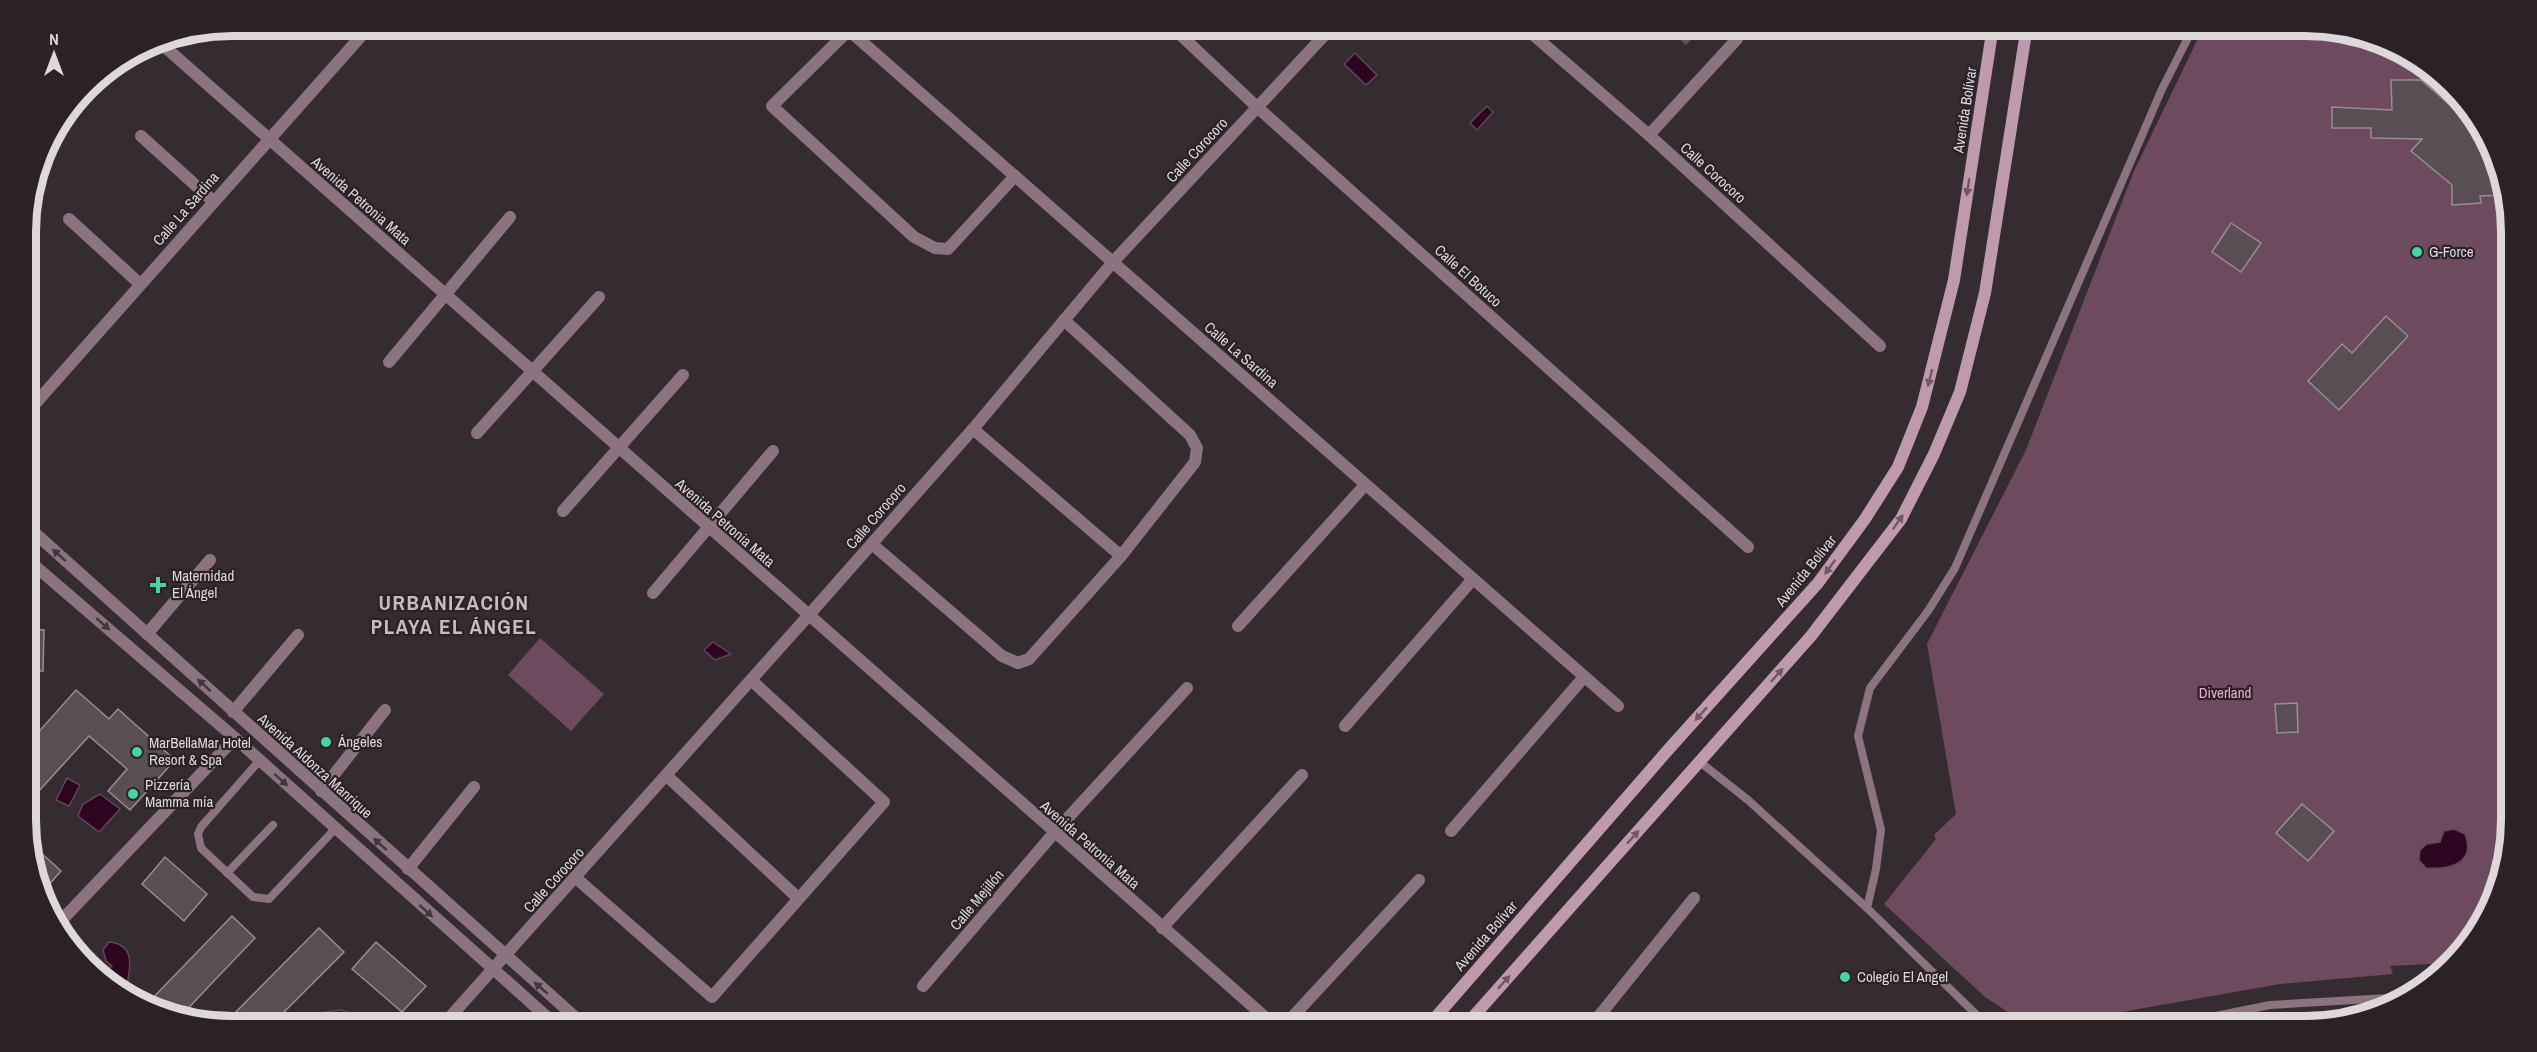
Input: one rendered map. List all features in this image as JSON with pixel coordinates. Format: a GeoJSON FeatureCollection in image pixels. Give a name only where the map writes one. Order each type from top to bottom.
{"type":"FeatureCollection","features":[{"type":"Feature","properties":{"kind":"street","name":"Calle La Sardina"},"geometry":{"type":"LineString","coordinates":[[36,403],[268,138],[361,36]]}},
{"type":"Feature","properties":{"kind":"street"},"geometry":{"type":"LineString","coordinates":[[839,36],[772,106],[914,237],[935,248],[948,249],[1015,176]]}},
{"type":"Feature","properties":{"kind":"street","name":"Calle La Sardina"},"geometry":{"type":"LineString","coordinates":[[856,36],[1618,706]]}},
{"type":"Feature","properties":{"kind":"street","name":"Calle El Botuco"},"geometry":{"type":"LineString","coordinates":[[1182,36],[1257,107],[1748,547]]}},
{"type":"Feature","properties":{"kind":"street","name":"Calle Corocoro"},"geometry":{"type":"LineString","coordinates":[[450,1016],[576,878],[872,544],[973,429],[1113,262],[1324,36]]}},
{"type":"Feature","properties":{"kind":"street","name":"Calle Corocoro"},"geometry":{"type":"LineString","coordinates":[[1535,36],[1649,135],[1880,346]]}},
{"type":"Feature","properties":{"kind":"street","name":"Avenida Bolívar"},"geometry":{"type":"LineString","coordinates":[[1437,1016],[1668,750],[1818,583],[1865,519],[1898,467],[1922,407],[1954,280],[1991,36]]}},
{"type":"Feature","properties":{"kind":"street"},"geometry":{"type":"LineString","coordinates":[[1474,1016],[1811,636],[1901,519],[1934,454],[1960,392],[1985,293],[2025,36]]}},
{"type":"Feature","properties":{"kind":"street"},"geometry":{"type":"LineString","coordinates":[[1649,135],[1737,39]]}},
{"type":"Feature","properties":{"kind":"street","name":"Avenida Petronia Mata"},"geometry":{"type":"LineString","coordinates":[[166,48],[1263,1016]]}},
{"type":"Feature","properties":{"kind":"street"},"geometry":{"type":"LineString","coordinates":[[141,136],[213,201]]}},
{"type":"Feature","properties":{"kind":"street"},"geometry":{"type":"LineString","coordinates":[[389,362],[510,217]]}},
{"type":"Feature","properties":{"kind":"street"},"geometry":{"type":"LineString","coordinates":[[69,219],[140,284]]}},
{"type":"Feature","properties":{"kind":"street"},"geometry":{"type":"LineString","coordinates":[[477,434],[599,297]]}},
{"type":"Feature","properties":{"kind":"street"},"geometry":{"type":"LineString","coordinates":[[872,544],[1002,656],[1018,663],[1029,659],[1121,556],[1195,462],[1197,448],[1190,435],[1064,320]]}},
{"type":"Feature","properties":{"kind":"street"},"geometry":{"type":"LineString","coordinates":[[563,511],[683,375]]}},
{"type":"Feature","properties":{"kind":"street"},"geometry":{"type":"LineString","coordinates":[[973,429],[1121,556]]}},
{"type":"Feature","properties":{"kind":"street"},"geometry":{"type":"LineString","coordinates":[[653,593],[772,452]]}},
{"type":"Feature","properties":{"kind":"street"},"geometry":{"type":"LineString","coordinates":[[1238,626],[1365,485]]}},
{"type":"Feature","properties":{"kind":"street","name":"Avenida Aldonza Manrique"},"geometry":{"type":"LineString","coordinates":[[36,534],[573,1016]]}},
{"type":"Feature","properties":{"kind":"street"},"geometry":{"type":"LineString","coordinates":[[147,634],[210,560]]}},
{"type":"Feature","properties":{"kind":"street"},"geometry":{"type":"LineString","coordinates":[[36,566],[260,760],[492,971],[545,1016]]}},
{"type":"Feature","properties":{"kind":"street"},"geometry":{"type":"LineString","coordinates":[[1345,726],[1473,579]]}},
{"type":"Feature","properties":{"kind":"street"},"geometry":{"type":"LineString","coordinates":[[233,712],[298,635]]}},
{"type":"Feature","properties":{"kind":"street"},"geometry":{"type":"LineString","coordinates":[[1451,831],[1584,677]]}},
{"type":"Feature","properties":{"kind":"street"},"geometry":{"type":"LineString","coordinates":[[576,878],[712,998],[884,802],[751,680]]}},
{"type":"Feature","properties":{"kind":"street","name":"Calle Mejillón"},"geometry":{"type":"LineString","coordinates":[[923,986],[1054,833],[1187,688]]}},
{"type":"Feature","properties":{"kind":"street"},"geometry":{"type":"LineString","coordinates":[[321,791],[386,710]]}},
{"type":"Feature","properties":{"kind":"street"},"geometry":{"type":"LineString","coordinates":[[63,919],[235,738]]}},
{"type":"Feature","properties":{"kind":"street"},"geometry":{"type":"LineString","coordinates":[[1161,928],[1302,775]]}},
{"type":"Feature","properties":{"kind":"street"},"geometry":{"type":"LineString","coordinates":[[666,776],[798,898]]}},
{"type":"Feature","properties":{"kind":"street"},"geometry":{"type":"LineString","coordinates":[[408,869],[474,787]]}},
{"type":"Feature","properties":{"kind":"street"},"geometry":{"type":"LineString","coordinates":[[1293,1016],[1419,880]]}},
{"type":"Feature","properties":{"kind":"street"},"geometry":{"type":"LineString","coordinates":[[1599,1016],[1694,898]]}},
{"type":"Feature","properties":{"kind":"lane"},"geometry":{"type":"LineString","coordinates":[[1867,908],[1881,830],[1858,736],[1870,688],[1928,611],[1955,568],[2162,89],[2189,36]]}},
{"type":"Feature","properties":{"kind":"lane"},"geometry":{"type":"LineString","coordinates":[[260,760],[201,827],[198,834],[201,848],[253,897],[269,899],[335,829]]}},
{"type":"Feature","properties":{"kind":"lane"},"geometry":{"type":"LineString","coordinates":[[1700,762],[1748,800],[1867,908],[1978,1016]]}},
{"type":"Feature","properties":{"kind":"lane"},"geometry":{"type":"LineString","coordinates":[[227,873],[273,825]]}},
{"type":"Feature","properties":{"kind":"lane"},"geometry":{"type":"LineString","coordinates":[[2215,1016],[2270,1005],[2387,998]]}},
{"type":"Feature","properties":{"kind":"green space"},"geometry":{"type":"Polygon","coordinates":[[[1676,36],[1695,36],[1686,45],[1676,36]]]}},
{"type":"Feature","properties":{"kind":"green space","name":"Diverland"},"geometry":{"type":"Polygon","coordinates":[[[2199,36],[2305,36],[2331,38],[2368,46],[2403,62],[2444,93],[2475,134],[2494,181],[2501,232],[2501,820],[2499,846],[2491,883],[2475,918],[2438,964],[2390,966],[2393,974],[2280,984],[2099,1016],[2014,1016],[1985,997],[1884,904],[1936,839],[1934,835],[1956,814],[1927,644],[2026,450],[2134,171],[2199,36]]]}},
{"type":"Feature","properties":{"kind":"green space"},"geometry":{"type":"Polygon","coordinates":[[[540,638],[604,694],[571,731],[508,675],[540,638]]]}},
{"type":"Feature","properties":{"kind":"shaded area"},"geometry":{"type":"Polygon","coordinates":[[[1355,53],[1377,75],[1366,85],[1344,64],[1355,53]]]}},
{"type":"Feature","properties":{"kind":"shaded area"},"geometry":{"type":"Polygon","coordinates":[[[1487,106],[1493,112],[1477,130],[1470,123],[1487,106]]]}},
{"type":"Feature","properties":{"kind":"shaded area"},"geometry":{"type":"Polygon","coordinates":[[[713,642],[731,654],[715,660],[704,650],[713,642]]]}},
{"type":"Feature","properties":{"kind":"shaded area"},"geometry":{"type":"Polygon","coordinates":[[[67,778],[80,785],[69,806],[56,800],[67,778]]]}},
{"type":"Feature","properties":{"kind":"shaded area"},"geometry":{"type":"Polygon","coordinates":[[[100,794],[120,809],[99,832],[78,816],[83,804],[100,794]]]}},
{"type":"Feature","properties":{"kind":"shaded area"},"geometry":{"type":"Polygon","coordinates":[[[2454,829],[2465,834],[2467,852],[2464,858],[2452,866],[2426,868],[2419,860],[2420,850],[2427,844],[2440,842],[2444,831],[2454,829]]]}},
{"type":"Feature","properties":{"kind":"shaded area"},"geometry":{"type":"Polygon","coordinates":[[[109,942],[118,944],[128,953],[130,967],[127,985],[107,970],[112,966],[106,961],[103,950],[109,942]]]}},
{"type":"Feature","properties":{"kind":"shaded area"},"geometry":{"type":"Polygon","coordinates":[[[341,1010],[353,1016],[319,1016],[320,1013],[341,1010]]]}},
{"type":"Feature","properties":{"kind":"building"},"geometry":{"type":"Polygon","coordinates":[[[2391,80],[2421,80],[2461,114],[2475,134],[2486,157],[2497,195],[2480,196],[2481,203],[2452,205],[2452,185],[2411,151],[2422,139],[2371,138],[2371,128],[2332,128],[2332,107],[2392,110],[2391,80]]]}},
{"type":"Feature","properties":{"kind":"building"},"geometry":{"type":"Polygon","coordinates":[[[2231,223],[2261,243],[2241,272],[2212,252],[2231,223]]]}},
{"type":"Feature","properties":{"kind":"building"},"geometry":{"type":"Polygon","coordinates":[[[2386,316],[2408,336],[2339,410],[2308,381],[2342,344],[2352,353],[2386,316]]]}},
{"type":"Feature","properties":{"kind":"building"},"geometry":{"type":"Polygon","coordinates":[[[36,630],[44,630],[43,671],[36,671],[36,630]]]}},
{"type":"Feature","properties":{"kind":"building","name":"MarBellaMar Hotel Resort & Spa"},"geometry":{"type":"Polygon","coordinates":[[[76,690],[109,719],[118,709],[175,760],[130,810],[108,791],[127,769],[89,736],[36,794],[36,735],[76,690]]]}},
{"type":"Feature","properties":{"kind":"building"},"geometry":{"type":"Polygon","coordinates":[[[2297,703],[2298,732],[2277,733],[2275,704],[2297,703]]]}},
{"type":"Feature","properties":{"kind":"building"},"geometry":{"type":"Polygon","coordinates":[[[2302,804],[2334,831],[2308,861],[2276,833],[2302,804]]]}},
{"type":"Feature","properties":{"kind":"building"},"geometry":{"type":"Polygon","coordinates":[[[39,851],[61,871],[48,886],[39,851]]]}},
{"type":"Feature","properties":{"kind":"building"},"geometry":{"type":"Polygon","coordinates":[[[165,857],[207,894],[184,921],[142,884],[165,857]]]}},
{"type":"Feature","properties":{"kind":"building"},"geometry":{"type":"Polygon","coordinates":[[[232,916],[255,938],[186,1010],[152,999],[232,916]]]}},
{"type":"Feature","properties":{"kind":"building"},"geometry":{"type":"Polygon","coordinates":[[[319,928],[344,952],[280,1016],[232,1016],[319,928]]]}},
{"type":"Feature","properties":{"kind":"building"},"geometry":{"type":"Polygon","coordinates":[[[376,942],[426,986],[402,1012],[352,969],[376,942]]]}},
{"type":"Feature","properties":{"kind":"place","name":"G-Force"},"geometry":{"type":"Point","coordinates":[2417,252]}},
{"type":"Feature","properties":{"kind":"place","name":"Maternidad El Ángel"},"geometry":{"type":"Point","coordinates":[158,585]}},
{"type":"Feature","properties":{"kind":"place","name":"Ángeles"},"geometry":{"type":"Point","coordinates":[326,742]}},
{"type":"Feature","properties":{"kind":"place","name":"MarBellaMar Hotel Resort & Spa"},"geometry":{"type":"Point","coordinates":[137,752]}},
{"type":"Feature","properties":{"kind":"place","name":"Pizzería Mamma mía"},"geometry":{"type":"Point","coordinates":[133,794]}},
{"type":"Feature","properties":{"kind":"place","name":"Colegio El Angel"},"geometry":{"type":"Point","coordinates":[1845,977]}},
{"type":"Feature","properties":{"kind":"district","name":"URBANIZACIÓN PLAYA EL ÁNGEL"},"geometry":{"type":"Point","coordinates":[454,615]}}]}
